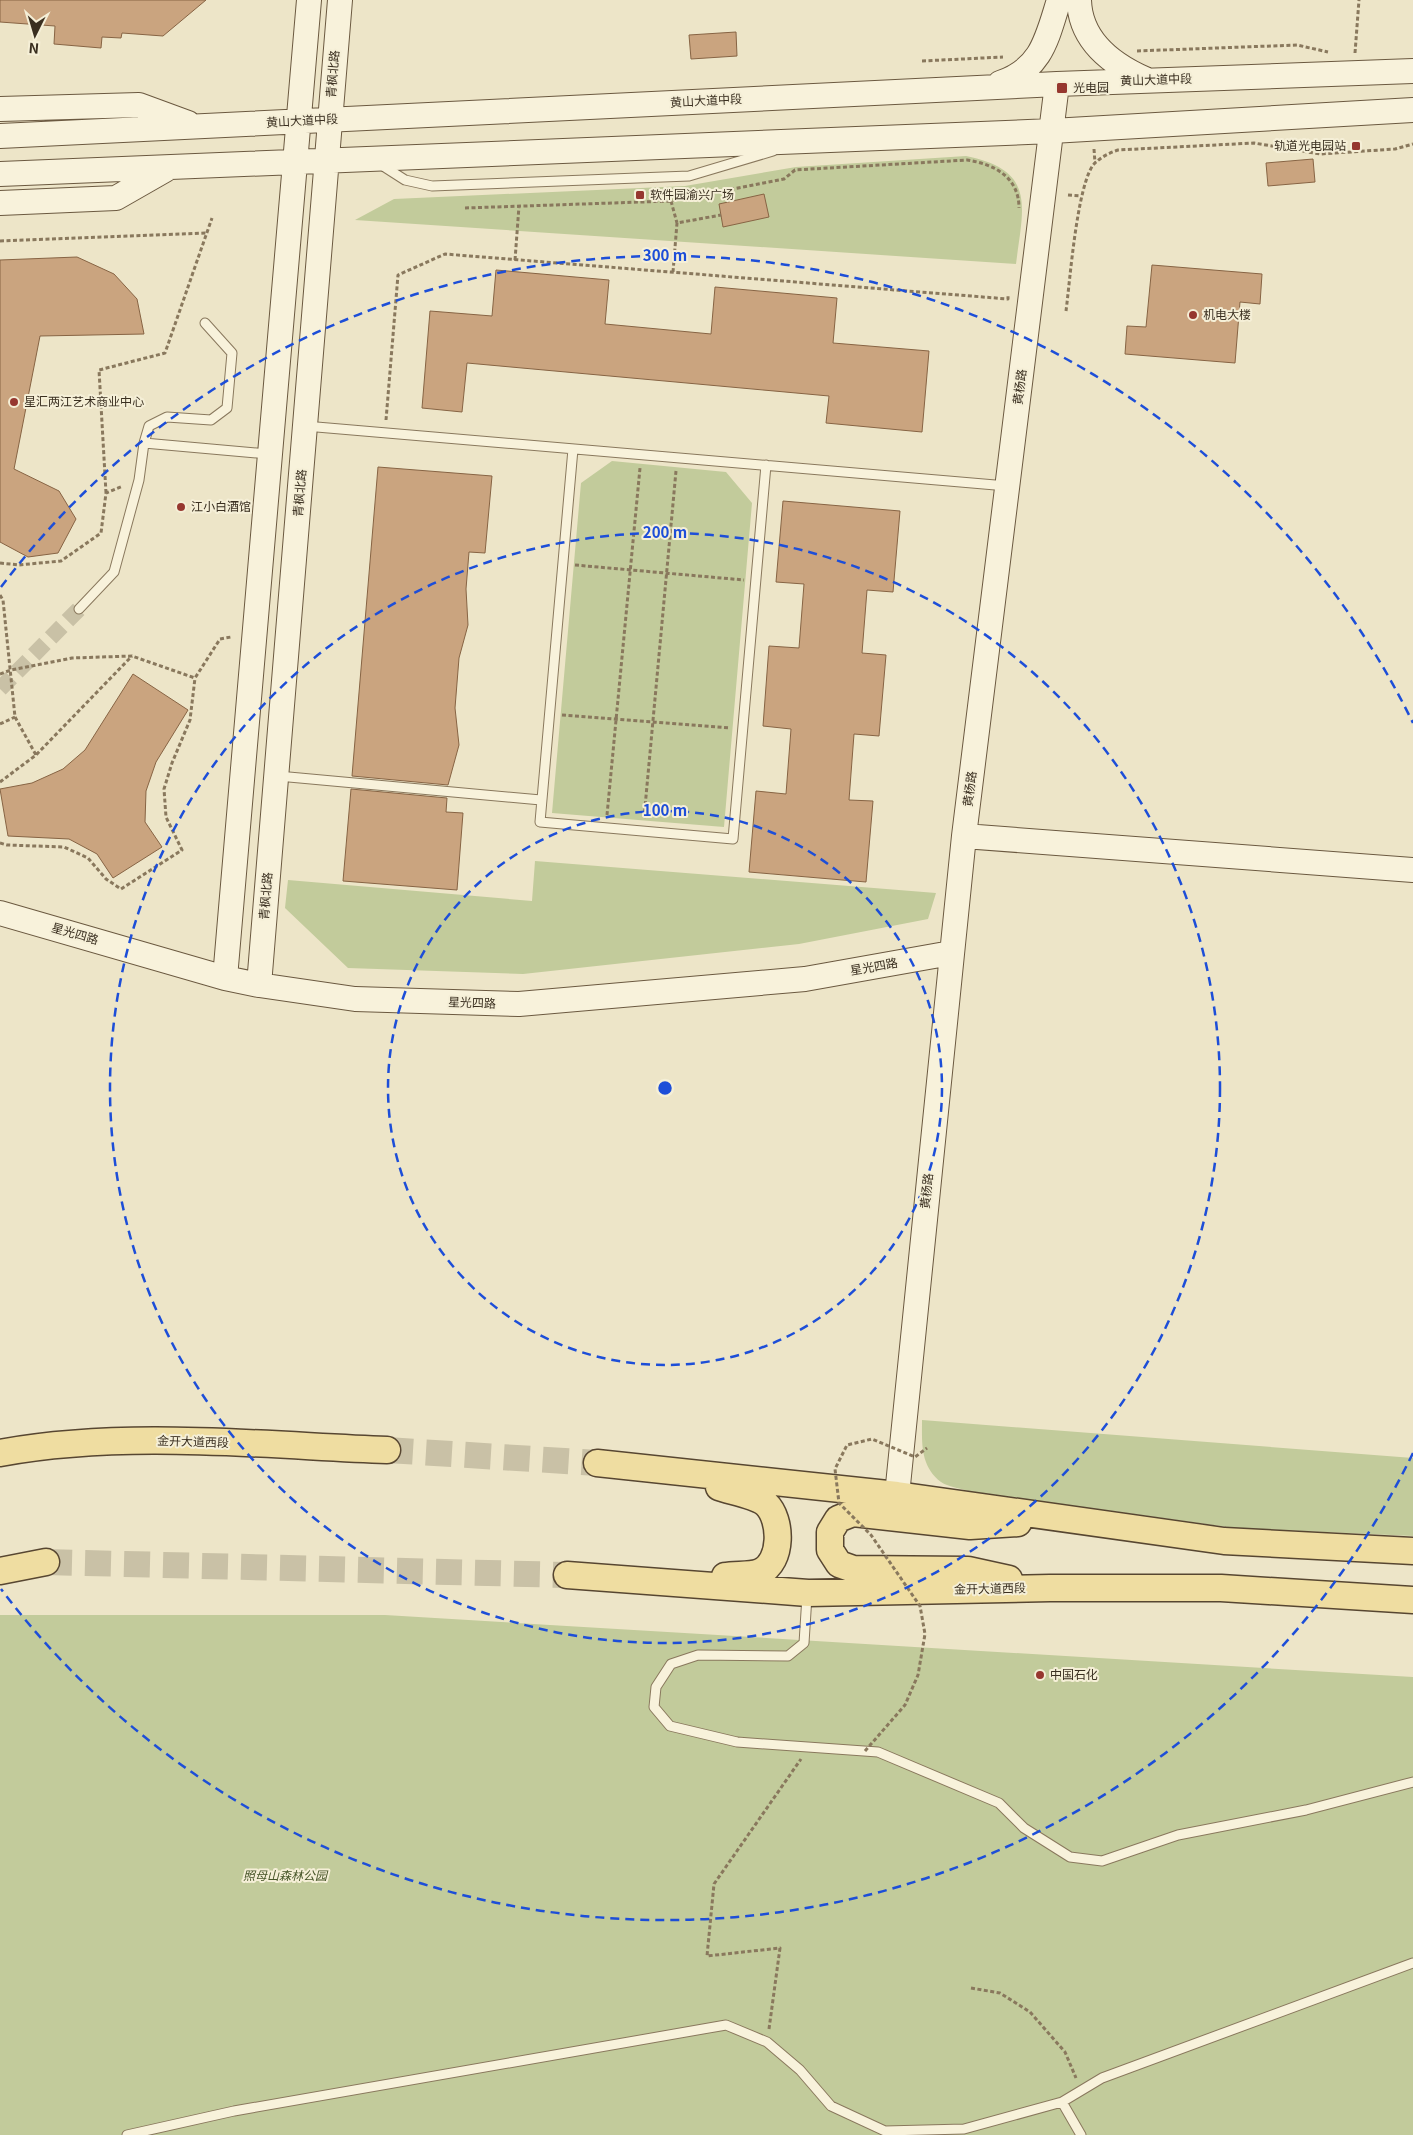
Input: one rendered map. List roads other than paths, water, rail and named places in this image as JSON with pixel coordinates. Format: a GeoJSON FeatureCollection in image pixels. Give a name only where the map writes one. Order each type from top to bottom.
{"type":"FeatureCollection","features":[{"type":"Feature","properties":{"kind":"main road","name":"金开大道西段"},"geometry":{"type":"LineString","coordinates":[[0,1453],[20,1449],[131,1440],[387,1450]]}},
{"type":"Feature","properties":{"kind":"main road"},"geometry":{"type":"LineString","coordinates":[[597,1463],[897,1495],[1224,1541],[1413,1551]]}},
{"type":"Feature","properties":{"kind":"main road"},"geometry":{"type":"LineString","coordinates":[[665,1582],[760,1572],[772,1562],[777,1545],[778,1531],[774,1513],[764,1502],[667,1470]]}},
{"type":"Feature","properties":{"kind":"main road"},"geometry":{"type":"LineString","coordinates":[[1050,1588],[968,1570],[854,1569],[839,1564],[830,1550],[830,1532],[838,1519],[853,1513],[970,1526],[1074,1520]]}},
{"type":"Feature","properties":{"kind":"main road"},"geometry":{"type":"LineString","coordinates":[[0,1571],[46,1562]]}},
{"type":"Feature","properties":{"kind":"main road","name":"金开大道西段"},"geometry":{"type":"LineString","coordinates":[[567,1574],[808,1593],[1050,1588],[1220,1588],[1413,1600]]}},
{"type":"Feature","properties":{"kind":"street"},"geometry":{"type":"LineString","coordinates":[[225,978],[297,161],[309,0]]}},
{"type":"Feature","properties":{"kind":"street","name":"青枫北路"},"geometry":{"type":"LineString","coordinates":[[259,985],[340,0]]}},
{"type":"Feature","properties":{"kind":"street"},"geometry":{"type":"LineString","coordinates":[[989,87],[1021,74],[1039,56],[1059,0]]}},
{"type":"Feature","properties":{"kind":"street"},"geometry":{"type":"LineString","coordinates":[[1079,0],[1083,24],[1094,43],[1114,63],[1146,80]]}},
{"type":"Feature","properties":{"kind":"street","name":"黄山大道中段"},"geometry":{"type":"LineString","coordinates":[[0,136],[989,87],[1413,71]]}},
{"type":"Feature","properties":{"kind":"street","name":"黄杨路"},"geometry":{"type":"LineString","coordinates":[[897,1495],[964,836],[1057,84]]}},
{"type":"Feature","properties":{"kind":"street"},"geometry":{"type":"LineString","coordinates":[[0,109],[139,105],[197,127]]}},
{"type":"Feature","properties":{"kind":"street"},"geometry":{"type":"LineString","coordinates":[[0,174],[169,168],[327,159],[1052,131],[1413,110]]}},
{"type":"Feature","properties":{"kind":"street"},"geometry":{"type":"LineString","coordinates":[[0,203],[116,198],[169,168]]}},
{"type":"Feature","properties":{"kind":"street"},"geometry":{"type":"LineString","coordinates":[[964,836],[1413,870]]}},
{"type":"Feature","properties":{"kind":"street","name":"星光四路"},"geometry":{"type":"LineString","coordinates":[[0,913],[225,978],[355,999],[519,1004],[806,980],[951,953]]}},
{"type":"Feature","properties":{"kind":"lane"},"geometry":{"type":"LineString","coordinates":[[369,158],[405,180],[418,184],[442,186],[689,176],[810,140]]}},
{"type":"Feature","properties":{"kind":"lane"},"geometry":{"type":"LineString","coordinates":[[79,609],[114,572],[140,480],[148,426],[167,417],[211,420],[227,408],[232,352],[204,323]]}},
{"type":"Feature","properties":{"kind":"lane"},"geometry":{"type":"LineString","coordinates":[[305,426],[1007,486]]}},
{"type":"Feature","properties":{"kind":"lane"},"geometry":{"type":"LineString","coordinates":[[144,443],[271,454]]}},
{"type":"Feature","properties":{"kind":"lane"},"geometry":{"type":"LineString","coordinates":[[573,449],[540,822],[733,839],[766,465]]}},
{"type":"Feature","properties":{"kind":"lane"},"geometry":{"type":"LineString","coordinates":[[276,776],[542,800]]}},
{"type":"Feature","properties":{"kind":"lane"},"geometry":{"type":"LineString","coordinates":[[808,1593],[804,1643],[788,1656],[698,1655],[672,1664],[656,1687],[654,1707],[670,1726],[737,1742],[878,1752],[999,1803],[1024,1828],[1070,1856],[1102,1861],[1178,1834],[1306,1810],[1413,1782]]}},
{"type":"Feature","properties":{"kind":"lane"},"geometry":{"type":"LineString","coordinates":[[126,2135],[234,2111],[726,2025],[767,2042],[800,2070],[831,2106],[885,2131],[964,2130],[1062,2102],[1102,2078],[1413,1963]]}},
{"type":"Feature","properties":{"kind":"lane"},"geometry":{"type":"LineString","coordinates":[[1062,2102],[1081,2135]]}},
{"type":"Feature","properties":{"kind":"lane"},"geometry":{"type":"LineString","coordinates":[[145,2135],[154,2128]]}},
{"type":"Feature","properties":{"kind":"tunnel"},"geometry":{"type":"LineString","coordinates":[[0,689],[79,609]]}},
{"type":"Feature","properties":{"kind":"tunnel"},"geometry":{"type":"LineString","coordinates":[[387,1450],[597,1463]]}},
{"type":"Feature","properties":{"kind":"tunnel"},"geometry":{"type":"LineString","coordinates":[[46,1562],[567,1575]]}},
{"type":"Feature","properties":{"kind":"place","name":"光电园"},"geometry":{"type":"Point","coordinates":[1062,88]}},
{"type":"Feature","properties":{"kind":"place","name":"轨道光电园站"},"geometry":{"type":"Point","coordinates":[1356,146]}},
{"type":"Feature","properties":{"kind":"place","name":"软件园渝兴广场"},"geometry":{"type":"Point","coordinates":[640,195]}},
{"type":"Feature","properties":{"kind":"place","name":"机电大楼"},"geometry":{"type":"Point","coordinates":[1193,315]}},
{"type":"Feature","properties":{"kind":"place","name":"星汇两江艺术商业中心"},"geometry":{"type":"Point","coordinates":[14,402]}},
{"type":"Feature","properties":{"kind":"place","name":"江小白酒馆"},"geometry":{"type":"Point","coordinates":[181,507]}},
{"type":"Feature","properties":{"kind":"place","name":"中国石化"},"geometry":{"type":"Point","coordinates":[1040,1675]}},
{"type":"Feature","properties":{"kind":"park label","name":"照母山森林公园"},"geometry":{"type":"Point","coordinates":[285,1876]}}]}
